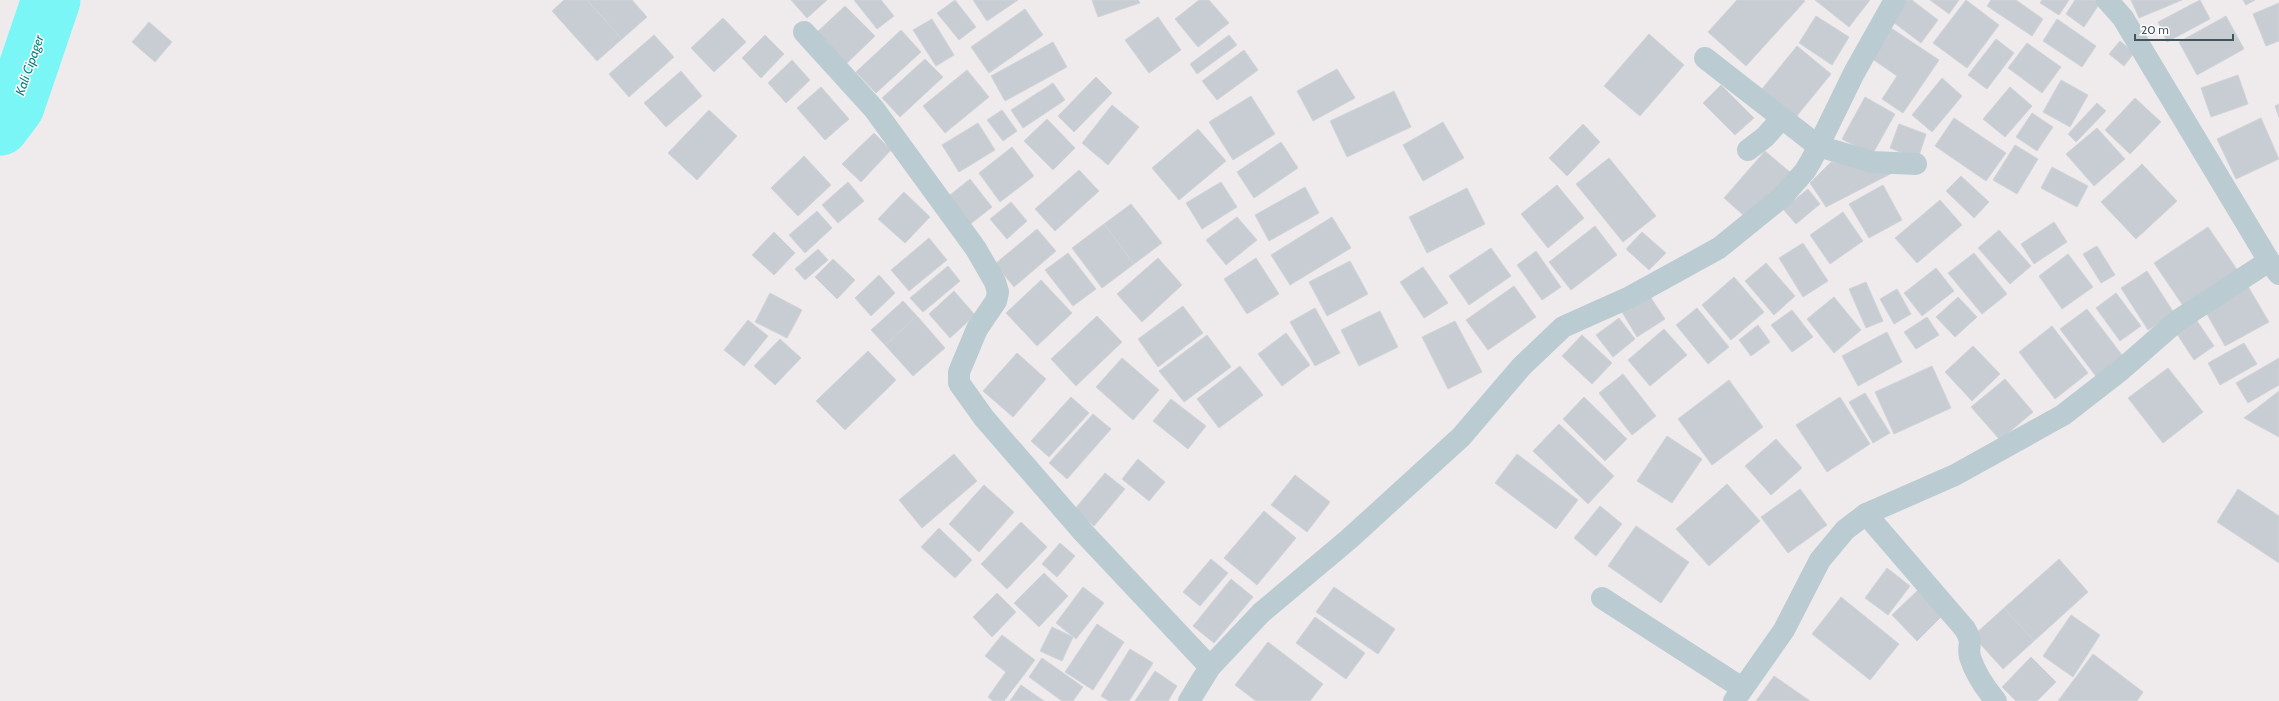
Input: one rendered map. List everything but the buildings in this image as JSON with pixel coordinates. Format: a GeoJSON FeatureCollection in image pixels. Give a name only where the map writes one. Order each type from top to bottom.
{"type":"FeatureCollection","features":[{"type":"Feature","properties":{"kind":"street"},"geometry":{"type":"LineString","coordinates":[[1189,701],[1210,667],[1261,613],[1349,539],[1461,437],[1522,366],[1563,327],[1630,297],[1719,248],[1782,197],[1805,171],[1857,66],[1895,0]]}},
{"type":"Feature","properties":{"kind":"street"},"geometry":{"type":"LineString","coordinates":[[1602,598],[1738,695],[1784,630],[1820,560],[1845,530],[1866,514],[1955,475],[2063,415],[2121,370],[2177,321],[2274,268],[2123,18],[2107,0]]}},
{"type":"Feature","properties":{"kind":"street"},"geometry":{"type":"LineString","coordinates":[[804,32],[874,109],[976,249],[995,282],[998,292],[996,300],[977,329],[959,372],[959,383],[984,418],[1083,532],[1210,667]]}},
{"type":"Feature","properties":{"kind":"street"},"geometry":{"type":"LineString","coordinates":[[1705,58],[1818,146],[1872,162],[1916,164]]}},
{"type":"Feature","properties":{"kind":"street"},"geometry":{"type":"LineString","coordinates":[[1748,150],[1765,137],[1782,118]]}},
{"type":"Feature","properties":{"kind":"street"},"geometry":{"type":"LineString","coordinates":[[1866,514],[1965,629],[1970,638],[1970,655],[1975,670],[1996,701]]}},
{"type":"Feature","properties":{"kind":"waterway","name":"Kali Cipager"},"geometry":{"type":"LineString","coordinates":[[0,126],[15,106],[51,0]]}}]}
